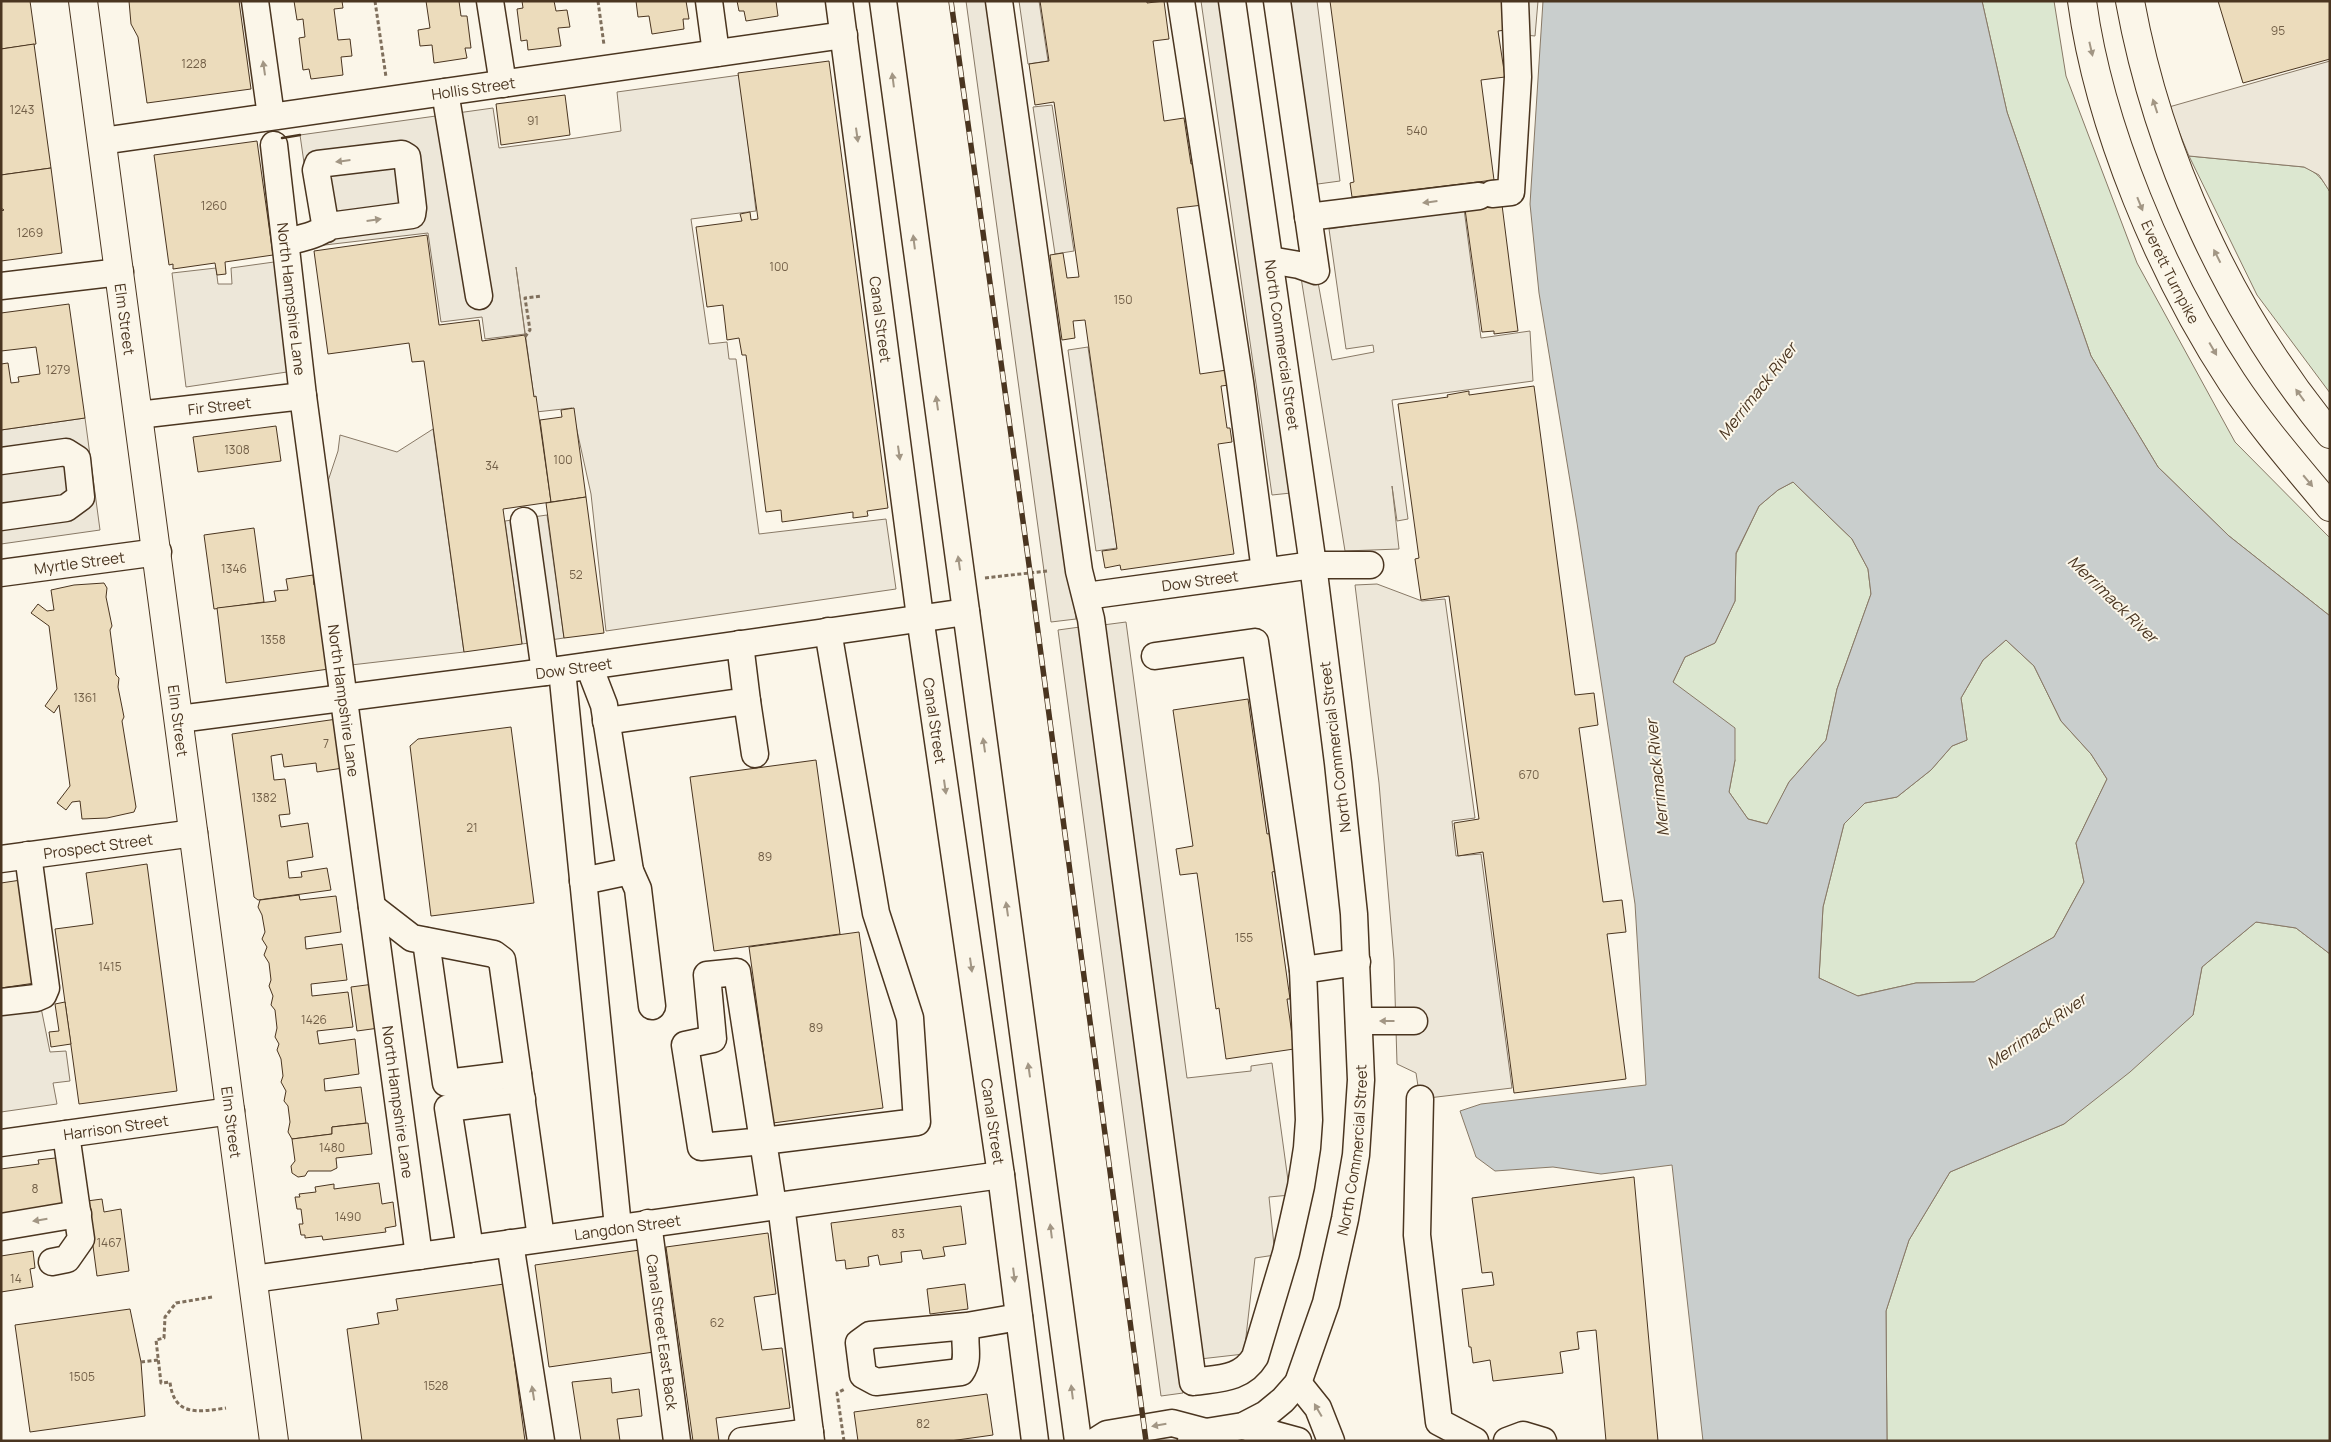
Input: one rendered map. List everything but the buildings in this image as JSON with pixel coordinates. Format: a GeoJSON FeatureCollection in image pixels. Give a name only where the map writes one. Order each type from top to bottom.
{"type":"FeatureCollection","features":[{"type":"Feature","properties":{"kind":"main road","name":"Elm Street"},"geometry":{"type":"LineString","coordinates":[[83,1],[158,552],[274,1441]]}},
{"type":"Feature","properties":{"kind":"main road","name":"Everett Turnpike"},"geometry":{"type":"LineString","coordinates":[[2082,1],[2100,89],[2125,166],[2155,240],[2192,312],[2232,381],[2279,446],[2330,507]]}},
{"type":"Feature","properties":{"kind":"main road"},"geometry":{"type":"LineString","coordinates":[[2130,1],[2149,86],[2165,137],[2188,196],[2232,285],[2258,331],[2287,377],[2330,434]]}},
{"type":"Feature","properties":{"kind":"street"},"geometry":{"type":"LineString","coordinates":[[255,1],[271,116]]}},
{"type":"Feature","properties":{"kind":"street"},"geometry":{"type":"LineString","coordinates":[[490,1],[502,84]]}},
{"type":"Feature","properties":{"kind":"street"},"geometry":{"type":"LineString","coordinates":[[709,1],[716,53]]}},
{"type":"Feature","properties":{"kind":"street","name":"Canal Street"},"geometry":{"type":"LineString","coordinates":[[839,1],[920,618],[1001,1175],[1035,1441]]}},
{"type":"Feature","properties":{"kind":"street"},"geometry":{"type":"LineString","coordinates":[[883,1],[916,256],[1078,1441]]}},
{"type":"Feature","properties":{"kind":"street"},"geometry":{"type":"LineString","coordinates":[[999,1],[1044,327],[1080,571],[1086,596],[1193,1382],[1233,1376],[1248,1368],[1255,1357],[1284,1262],[1301,1186],[1309,1120],[1303,970],[1255,642],[1155,656]]}},
{"type":"Feature","properties":{"kind":"street"},"geometry":{"type":"LineString","coordinates":[[1181,1],[1240,382],[1265,571]]}},
{"type":"Feature","properties":{"kind":"street","name":"North Commercial Street"},"geometry":{"type":"LineString","coordinates":[[1096,1441],[1107,1434],[1172,1423],[1199,1436],[1243,1426],[1266,1414],[1283,1400],[1298,1383],[1326,1303],[1345,1219],[1353,1173],[1361,1080],[1354,914],[1338,763],[1313,565],[1232,1]]}},
{"type":"Feature","properties":{"kind":"street"},"geometry":{"type":"LineString","coordinates":[[1270,260],[1299,265],[1316,271],[1277,1]]}},
{"type":"Feature","properties":{"kind":"street"},"geometry":{"type":"LineString","coordinates":[[1308,217],[1494,194],[1518,77],[1515,1]]}},
{"type":"Feature","properties":{"kind":"street","name":"Hollis Street"},"geometry":{"type":"LineString","coordinates":[[102,141],[844,35]]}},
{"type":"Feature","properties":{"kind":"street"},"geometry":{"type":"LineString","coordinates":[[445,92],[479,296]]}},
{"type":"Feature","properties":{"kind":"street","name":"North Hampshire Lane"},"geometry":{"type":"LineString","coordinates":[[274,145],[303,396],[419,1256]]}},
{"type":"Feature","properties":{"kind":"street"},"geometry":{"type":"LineString","coordinates":[[1258,172],[1301,167]]}},
{"type":"Feature","properties":{"kind":"street"},"geometry":{"type":"LineString","coordinates":[[286,242],[318,234],[326,229]]}},
{"type":"Feature","properties":{"kind":"street"},"geometry":{"type":"LineString","coordinates":[[1,286],[120,272]]}},
{"type":"Feature","properties":{"kind":"street","name":"Fir Street"},"geometry":{"type":"LineString","coordinates":[[138,415],[303,396]]}},
{"type":"Feature","properties":{"kind":"street"},"geometry":{"type":"LineString","coordinates":[[1,461],[66,452],[77,459],[81,497],[66,508],[1,517]]}},
{"type":"Feature","properties":{"kind":"street"},"geometry":{"type":"LineString","coordinates":[[524,521],[553,671],[566,705],[618,1227]]}},
{"type":"Feature","properties":{"kind":"street","name":"Myrtle Street"},"geometry":{"type":"LineString","coordinates":[[1,573],[158,552]]}},
{"type":"Feature","properties":{"kind":"street","name":"Dow Street"},"geometry":{"type":"LineString","coordinates":[[1086,596],[1313,565],[1370,565]]}},
{"type":"Feature","properties":{"kind":"street","name":"Dow Street"},"geometry":{"type":"LineString","coordinates":[[179,719],[553,671],[966,612]]}},
{"type":"Feature","properties":{"kind":"street"},"geometry":{"type":"LineString","coordinates":[[742,1441],[811,1436],[777,1205],[763,1141],[737,972],[707,975],[713,1039],[685,1045],[701,1147],[763,1141],[917,1122],[910,1018],[876,913],[828,631]]}},
{"type":"Feature","properties":{"kind":"street"},"geometry":{"type":"LineString","coordinates":[[740,644],[755,754]]}},
{"type":"Feature","properties":{"kind":"street"},"geometry":{"type":"LineString","coordinates":[[589,666],[605,713],[630,871],[638,889],[652,1006]]}},
{"type":"Feature","properties":{"kind":"street"},"geometry":{"type":"LineString","coordinates":[[605,713],[747,701]]}},
{"type":"Feature","properties":{"kind":"street","name":"Prospect Street"},"geometry":{"type":"LineString","coordinates":[[1,859],[194,833]]}},
{"type":"Feature","properties":{"kind":"street"},"geometry":{"type":"LineString","coordinates":[[1,1002],[36,998],[43,995],[46,988],[28,855]]}},
{"type":"Feature","properties":{"kind":"street"},"geometry":{"type":"LineString","coordinates":[[583,881],[630,871]]}},
{"type":"Feature","properties":{"kind":"street"},"geometry":{"type":"LineString","coordinates":[[372,907],[412,938],[494,954],[502,960],[541,1238]]}},
{"type":"Feature","properties":{"kind":"street"},"geometry":{"type":"LineString","coordinates":[[426,941],[446,1084],[518,1074]]}},
{"type":"Feature","properties":{"kind":"street"},"geometry":{"type":"LineString","coordinates":[[1303,970],[1356,962]]}},
{"type":"Feature","properties":{"kind":"street"},"geometry":{"type":"LineString","coordinates":[[1359,1021],[1414,1021]]}},
{"type":"Feature","properties":{"kind":"street"},"geometry":{"type":"LineString","coordinates":[[1420,1099],[1417,1235],[1440,1422],[1475,1441]]}},
{"type":"Feature","properties":{"kind":"street"},"geometry":{"type":"LineString","coordinates":[[470,1249],[448,1108],[522,1100]]}},
{"type":"Feature","properties":{"kind":"street","name":"Harrison Street"},"geometry":{"type":"LineString","coordinates":[[1,1143],[231,1111]]}},
{"type":"Feature","properties":{"kind":"street"},"geometry":{"type":"LineString","coordinates":[[52,1262],[68,1259],[81,1239],[66,1134]]}},
{"type":"Feature","properties":{"kind":"street","name":"Langdon Street"},"geometry":{"type":"LineString","coordinates":[[253,1279],[1001,1175]]}},
{"type":"Feature","properties":{"kind":"street"},"geometry":{"type":"LineString","coordinates":[[1,1227],[78,1214]]}},
{"type":"Feature","properties":{"kind":"street","name":"Canal Street East Back"},"geometry":{"type":"LineString","coordinates":[[648,1223],[677,1441]]}},
{"type":"Feature","properties":{"kind":"street"},"geometry":{"type":"LineString","coordinates":[[510,1243],[541,1441]]}},
{"type":"Feature","properties":{"kind":"street"},"geometry":{"type":"LineString","coordinates":[[967,1326],[1020,1317]]}},
{"type":"Feature","properties":{"kind":"street"},"geometry":{"type":"LineString","coordinates":[[1298,1383],[1318,1408],[1331,1441]]}},
{"type":"Feature","properties":{"kind":"street"},"geometry":{"type":"LineString","coordinates":[[1243,1426],[1298,1441]]}},
{"type":"Feature","properties":{"kind":"street"},"geometry":{"type":"LineString","coordinates":[[1507,1441],[1523,1435],[1543,1441]]}},
{"type":"Feature","properties":{"kind":"path"},"geometry":{"type":"LineString","coordinates":[[375,1],[386,79]]}},
{"type":"Feature","properties":{"kind":"path"},"geometry":{"type":"LineString","coordinates":[[598,1],[604,51]]}},
{"type":"Feature","properties":{"kind":"path"},"geometry":{"type":"LineString","coordinates":[[526,337],[530,330],[526,298],[542,296]]}},
{"type":"Feature","properties":{"kind":"path"},"geometry":{"type":"LineString","coordinates":[[980,579],[1047,571]]}},
{"type":"Feature","properties":{"kind":"path"},"geometry":{"type":"LineString","coordinates":[[212,1297],[176,1303],[169,1310],[164,1322],[164,1338],[156,1340],[158,1360],[161,1382],[170,1382],[171,1392],[177,1403],[186,1410],[198,1412],[226,1408]]}},
{"type":"Feature","properties":{"kind":"path"},"geometry":{"type":"LineString","coordinates":[[141,1362],[158,1360]]}},
{"type":"Feature","properties":{"kind":"path"},"geometry":{"type":"LineString","coordinates":[[844,1441],[837,1393],[848,1387]]}},
{"type":"Feature","properties":{"kind":"green space"},"geometry":{"type":"Polygon","coordinates":[[[1982,1],[2054,1],[2066,76],[2137,263],[2235,442],[2330,538],[2330,616],[2229,536],[2158,467],[2091,356],[2007,112],[1982,1]]]}},
{"type":"Feature","properties":{"kind":"green space"},"geometry":{"type":"Polygon","coordinates":[[[2189,156],[2304,167],[2313,171],[2330,192],[2330,393],[2257,295],[2189,156]]]}},
{"type":"Feature","properties":{"kind":"green space"},"geometry":{"type":"Polygon","coordinates":[[[1793,482],[1852,539],[1868,569],[1871,594],[1837,689],[1826,740],[1789,782],[1768,824],[1748,819],[1729,792],[1735,760],[1673,682],[1685,657],[1715,643],[1735,601],[1736,554],[1759,506],[1778,490],[1793,482]]]}},
{"type":"Feature","properties":{"kind":"green space"},"geometry":{"type":"Polygon","coordinates":[[[2006,640],[2034,666],[2061,721],[2091,754],[2107,779],[2076,843],[2084,882],[2054,937],[1975,982],[1916,983],[1857,996],[1819,978],[1823,907],[1844,824],[1865,803],[1897,797],[1931,770],[1952,746],[1967,740],[1961,698],[1983,660],[2006,640]]]}},
{"type":"Feature","properties":{"kind":"green space"},"geometry":{"type":"Polygon","coordinates":[[[2256,922],[2296,928],[2330,954],[2330,1441],[1887,1441],[1886,1311],[1909,1240],[1950,1172],[2064,1124],[2193,1015],[2202,967],[2256,922]]]}},
{"type":"Feature","properties":{"kind":"shaded area"},"geometry":{"type":"Polygon","coordinates":[[[966,1],[991,1],[1076,619],[1051,622],[966,1]]]}},
{"type":"Feature","properties":{"kind":"shaded area"},"geometry":{"type":"Polygon","coordinates":[[[1019,1],[1039,1],[1048,61],[1028,64],[1019,1]]]}},
{"type":"Feature","properties":{"kind":"shaded area"},"geometry":{"type":"Polygon","coordinates":[[[1201,1],[1220,1],[1291,493],[1272,495],[1201,1]]]}},
{"type":"Feature","properties":{"kind":"shaded area"},"geometry":{"type":"Polygon","coordinates":[[[1277,1],[1317,1],[1340,181],[1303,186],[1277,1]]]}},
{"type":"Feature","properties":{"kind":"shaded area"},"geometry":{"type":"Polygon","coordinates":[[[1525,1],[1538,1],[1535,36],[1525,35],[1525,1]]]}},
{"type":"Feature","properties":{"kind":"shaded area"},"geometry":{"type":"Polygon","coordinates":[[[2330,61],[2330,192],[2319,175],[2304,167],[2189,156],[2169,107],[2330,61]]]}},
{"type":"Feature","properties":{"kind":"shaded area"},"geometry":{"type":"Polygon","coordinates":[[[740,75],[756,211],[691,219],[709,344],[727,342],[729,359],[736,359],[759,534],[886,519],[896,589],[606,631],[591,494],[572,408],[536,412],[516,267],[525,334],[485,339],[482,317],[441,322],[428,233],[316,246],[300,135],[493,108],[499,148],[576,138],[621,131],[617,92],[740,75]]]}},
{"type":"Feature","properties":{"kind":"shaded area"},"geometry":{"type":"Polygon","coordinates":[[[1052,105],[1074,251],[1055,254],[1033,107],[1052,105]]]}},
{"type":"Feature","properties":{"kind":"shaded area"},"geometry":{"type":"Polygon","coordinates":[[[1464,209],[1481,338],[1530,331],[1533,381],[1392,400],[1408,519],[1397,521],[1392,486],[1399,549],[1345,551],[1299,265],[1316,271],[1332,360],[1374,352],[1373,345],[1346,349],[1329,229],[1464,209]]]}},
{"type":"Feature","properties":{"kind":"shaded area"},"geometry":{"type":"Polygon","coordinates":[[[274,262],[287,372],[186,387],[172,273],[216,268],[218,284],[232,284],[231,268],[274,262]]]}},
{"type":"Feature","properties":{"kind":"shaded area"},"geometry":{"type":"Polygon","coordinates":[[[1088,347],[1117,548],[1096,551],[1068,350],[1088,347]]]}},
{"type":"Feature","properties":{"kind":"shaded area"},"geometry":{"type":"Polygon","coordinates":[[[85,418],[100,530],[1,544],[1,430],[85,418]]]}},
{"type":"Feature","properties":{"kind":"shaded area"},"geometry":{"type":"Polygon","coordinates":[[[433,429],[464,652],[351,665],[326,487],[338,451],[340,435],[397,452],[433,429]]]}},
{"type":"Feature","properties":{"kind":"shaded area"},"geometry":{"type":"Polygon","coordinates":[[[547,515],[564,638],[522,644],[505,521],[547,515]]]}},
{"type":"Feature","properties":{"kind":"shaded area"},"geometry":{"type":"Polygon","coordinates":[[[1377,584],[1422,601],[1445,599],[1475,818],[1452,821],[1456,856],[1481,854],[1512,1088],[1420,1099],[1416,1073],[1397,1064],[1394,960],[1379,783],[1355,585],[1377,584]]]}},
{"type":"Feature","properties":{"kind":"shaded area"},"geometry":{"type":"Polygon","coordinates":[[[1126,622],[1187,1078],[1251,1071],[1251,1066],[1272,1063],[1290,1195],[1269,1197],[1275,1255],[1255,1258],[1244,1354],[1200,1359],[1103,625],[1126,622]]]}},
{"type":"Feature","properties":{"kind":"shaded area"},"geometry":{"type":"Polygon","coordinates":[[[1080,627],[1183,1393],[1161,1396],[1058,630],[1080,627]]]}},
{"type":"Feature","properties":{"kind":"shaded area"},"geometry":{"type":"Polygon","coordinates":[[[37,988],[50,1052],[66,1051],[70,1081],[53,1083],[57,1104],[1,1112],[1,992],[37,988]]]}},
{"type":"Feature","properties":{"kind":"water","name":"Merrimack River"},"geometry":{"type":"Polygon","coordinates":[[[1543,1],[1982,1],[2007,112],[2091,356],[2158,467],[2229,536],[2330,616],[2330,954],[2296,928],[2256,922],[2202,967],[2193,1015],[2130,1072],[2064,1124],[1950,1172],[1909,1240],[1886,1311],[1887,1441],[1703,1441],[1672,1165],[1601,1174],[1553,1167],[1495,1171],[1476,1157],[1460,1111],[1481,1104],[1646,1085],[1635,904],[1577,523],[1539,293],[1530,204],[1543,1]],[[1793,482],[1778,490],[1759,506],[1736,553],[1735,601],[1715,643],[1685,657],[1673,682],[1735,728],[1735,760],[1729,792],[1748,819],[1767,824],[1789,782],[1826,740],[1837,689],[1871,594],[1868,569],[1852,539],[1793,482]],[[2006,640],[1983,660],[1961,698],[1967,740],[1952,746],[1931,770],[1897,797],[1865,803],[1844,824],[1823,907],[1819,978],[1858,996],[1916,983],[1974,982],[2054,937],[2084,882],[2076,843],[2107,779],[2091,754],[2061,721],[2034,666],[2006,640]]]}},
{"type":"Feature","properties":{"kind":"railway"},"geometry":{"type":"LineString","coordinates":[[951,1],[1030,572],[1146,1441]]}},
{"type":"Feature","properties":{"kind":"wall"},"geometry":{"type":"LineString","coordinates":[[282,138],[300,135]]}}]}
